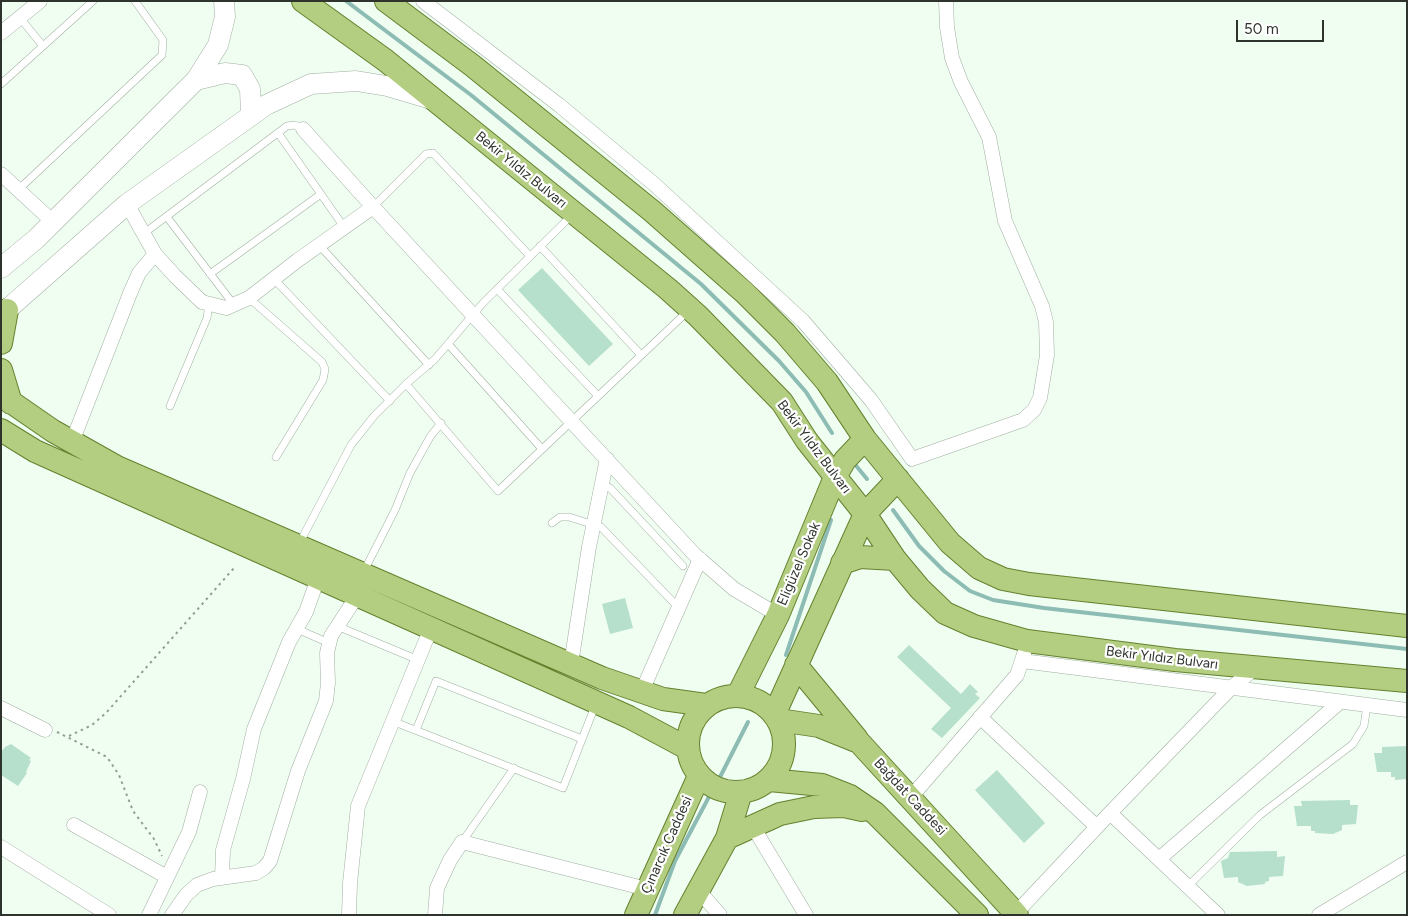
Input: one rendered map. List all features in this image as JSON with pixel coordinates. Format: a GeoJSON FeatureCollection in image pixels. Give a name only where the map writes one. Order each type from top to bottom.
{"type":"FeatureCollection","features":[{"type":"Feature","properties":{"kind":"main road","name":"Bekir Yıldız Bulvarı"},"geometry":{"type":"LineString","coordinates":[[302,1],[385,60],[690,309],[782,402],[806,441],[865,514],[894,559],[920,589],[945,613],[1025,651],[1407,681]]}},
{"type":"Feature","properties":{"kind":"main road"},"geometry":{"type":"LineString","coordinates":[[386,1],[480,72],[652,210],[715,264],[804,354],[828,382],[865,438],[898,479],[959,552],[979,568],[1003,579],[1029,584],[1407,626]]}},
{"type":"Feature","properties":{"kind":"main road"},"geometry":{"type":"LineString","coordinates":[[1,343],[4,313]]}},
{"type":"Feature","properties":{"kind":"main road"},"geometry":{"type":"LineString","coordinates":[[1,370],[6,399],[72,442],[118,468],[571,664],[663,698],[706,705]]}},
{"type":"Feature","properties":{"kind":"main road"},"geometry":{"type":"LineString","coordinates":[[1,430],[35,451],[597,702],[687,748]]}},
{"type":"Feature","properties":{"kind":"main road","name":"Eligüzel Sokak"},"geometry":{"type":"LineString","coordinates":[[738,695],[778,614],[835,477],[844,460],[865,438]]}},
{"type":"Feature","properties":{"kind":"main road"},"geometry":{"type":"LineString","coordinates":[[777,718],[796,665],[865,514],[898,479]]}},
{"type":"Feature","properties":{"kind":"main road"},"geometry":{"type":"LineString","coordinates":[[842,563],[860,557],[894,559]]}},
{"type":"Feature","properties":{"kind":"main road"},"geometry":{"type":"LineString","coordinates":[[796,665],[859,742]]}},
{"type":"Feature","properties":{"kind":"main road"},"geometry":{"type":"LineString","coordinates":[[738,695],[754,698],[768,707],[777,718],[784,736],[784,753],[778,768],[769,780],[756,788],[741,792],[725,791],[711,786],[699,776],[691,763],[687,748],[688,732],[695,717],[706,705],[721,697],[738,695]]}},
{"type":"Feature","properties":{"kind":"main road","name":"Bağdat Caddesi"},"geometry":{"type":"LineString","coordinates":[[777,718],[819,726],[859,742],[1017,914]]}},
{"type":"Feature","properties":{"kind":"main road","name":"Çınarcık Caddesi"},"geometry":{"type":"LineString","coordinates":[[636,915],[699,776]]}},
{"type":"Feature","properties":{"kind":"main road"},"geometry":{"type":"LineString","coordinates":[[769,780],[822,785],[850,796],[875,813],[977,915]]}},
{"type":"Feature","properties":{"kind":"main road"},"geometry":{"type":"LineString","coordinates":[[685,915],[697,889],[727,838],[741,792]]}},
{"type":"Feature","properties":{"kind":"main road"},"geometry":{"type":"LineString","coordinates":[[727,838],[752,825],[780,814],[814,807],[844,806],[875,813]]}},
{"type":"Feature","properties":{"kind":"street"},"geometry":{"type":"LineString","coordinates":[[1,33],[40,1]]}},
{"type":"Feature","properties":{"kind":"street"},"geometry":{"type":"LineString","coordinates":[[1,268],[53,222],[196,80],[218,44],[225,17],[224,1]]}},
{"type":"Feature","properties":{"kind":"street"},"geometry":{"type":"LineString","coordinates":[[423,1],[607,144],[701,225],[776,295],[848,370],[912,459]]}},
{"type":"Feature","properties":{"kind":"street"},"geometry":{"type":"LineString","coordinates":[[898,479],[912,459],[1023,420],[1034,410],[1040,398],[1047,355],[1046,322],[1042,306],[1005,221],[988,137],[961,82],[952,58],[947,27],[946,1]]}},
{"type":"Feature","properties":{"kind":"street"},"geometry":{"type":"LineString","coordinates":[[196,80],[225,73],[242,75],[250,89],[251,116]]}},
{"type":"Feature","properties":{"kind":"street"},"geometry":{"type":"LineString","coordinates":[[4,313],[127,204],[266,105],[311,84],[356,81],[387,86],[433,99]]}},
{"type":"Feature","properties":{"kind":"street"},"geometry":{"type":"LineString","coordinates":[[304,129],[373,207],[700,558],[734,589],[778,614]]}},
{"type":"Feature","properties":{"kind":"street"},"geometry":{"type":"LineString","coordinates":[[1,174],[53,222]]}},
{"type":"Feature","properties":{"kind":"street"},"geometry":{"type":"LineString","coordinates":[[127,204],[155,254],[193,295],[210,306],[226,308],[248,298],[319,244],[373,207]]}},
{"type":"Feature","properties":{"kind":"street"},"geometry":{"type":"LineString","coordinates":[[72,442],[130,291],[139,274],[155,254]]}},
{"type":"Feature","properties":{"kind":"street"},"geometry":{"type":"LineString","coordinates":[[571,664],[593,524],[607,459]]}},
{"type":"Feature","properties":{"kind":"street"},"geometry":{"type":"LineString","coordinates":[[642,691],[700,558]]}},
{"type":"Feature","properties":{"kind":"street"},"geometry":{"type":"LineString","coordinates":[[222,878],[223,850],[244,779],[254,729],[289,642],[297,629],[318,578]]}},
{"type":"Feature","properties":{"kind":"street"},"geometry":{"type":"LineString","coordinates":[[172,915],[186,895],[197,885],[222,878],[256,873],[270,861],[298,770],[326,701],[328,683],[326,653],[329,643],[337,625],[357,596]]}},
{"type":"Feature","properties":{"kind":"street"},"geometry":{"type":"LineString","coordinates":[[349,915],[350,883],[358,806],[416,659],[431,628]]}},
{"type":"Feature","properties":{"kind":"street"},"geometry":{"type":"LineString","coordinates":[[910,797],[1017,675],[1025,651],[1231,688],[1407,710]]}},
{"type":"Feature","properties":{"kind":"street"},"geometry":{"type":"LineString","coordinates":[[1017,914],[1110,813],[1231,688],[1254,669]]}},
{"type":"Feature","properties":{"kind":"street"},"geometry":{"type":"LineString","coordinates":[[1159,859],[1340,702]]}},
{"type":"Feature","properties":{"kind":"street"},"geometry":{"type":"LineString","coordinates":[[1,708],[45,730]]}},
{"type":"Feature","properties":{"kind":"street"},"geometry":{"type":"LineString","coordinates":[[980,717],[1097,827]]}},
{"type":"Feature","properties":{"kind":"street"},"geometry":{"type":"LineString","coordinates":[[149,915],[189,832],[200,792]]}},
{"type":"Feature","properties":{"kind":"street"},"geometry":{"type":"LineString","coordinates":[[1110,813],[1218,915]]}},
{"type":"Feature","properties":{"kind":"street"},"geometry":{"type":"LineString","coordinates":[[74,825],[168,874]]}},
{"type":"Feature","properties":{"kind":"street"},"geometry":{"type":"LineString","coordinates":[[752,825],[806,915]]}},
{"type":"Feature","properties":{"kind":"street"},"geometry":{"type":"LineString","coordinates":[[435,915],[437,888],[450,860],[462,842],[647,889]]}},
{"type":"Feature","properties":{"kind":"street"},"geometry":{"type":"LineString","coordinates":[[1,847],[109,915]]}},
{"type":"Feature","properties":{"kind":"street"},"geometry":{"type":"LineString","coordinates":[[1319,915],[1407,862]]}},
{"type":"Feature","properties":{"kind":"street"},"geometry":{"type":"LineString","coordinates":[[697,889],[720,915]]}},
{"type":"Feature","properties":{"kind":"lane"},"geometry":{"type":"LineString","coordinates":[[1,84],[93,1]]}},
{"type":"Feature","properties":{"kind":"lane"},"geometry":{"type":"LineString","coordinates":[[19,189],[162,55],[164,40],[135,1]]}},
{"type":"Feature","properties":{"kind":"lane"},"geometry":{"type":"LineString","coordinates":[[20,18],[43,46]]}},
{"type":"Feature","properties":{"kind":"lane"},"geometry":{"type":"LineString","coordinates":[[143,235],[291,125],[304,129]]}},
{"type":"Feature","properties":{"kind":"lane"},"geometry":{"type":"LineString","coordinates":[[278,134],[344,227]]}},
{"type":"Feature","properties":{"kind":"lane"},"geometry":{"type":"LineString","coordinates":[[373,207],[426,154],[433,153],[530,256]]}},
{"type":"Feature","properties":{"kind":"lane"},"geometry":{"type":"LineString","coordinates":[[210,274],[321,194]]}},
{"type":"Feature","properties":{"kind":"lane"},"geometry":{"type":"LineString","coordinates":[[298,546],[350,445],[374,416],[406,384],[429,365],[473,314],[574,213]]}},
{"type":"Feature","properties":{"kind":"lane"},"geometry":{"type":"LineString","coordinates":[[167,217],[234,305]]}},
{"type":"Feature","properties":{"kind":"lane"},"geometry":{"type":"LineString","coordinates":[[319,244],[429,365]]}},
{"type":"Feature","properties":{"kind":"lane"},"geometry":{"type":"LineString","coordinates":[[540,246],[641,355]]}},
{"type":"Feature","properties":{"kind":"lane"},"geometry":{"type":"LineString","coordinates":[[274,279],[390,401]]}},
{"type":"Feature","properties":{"kind":"lane"},"geometry":{"type":"LineString","coordinates":[[497,289],[598,396]]}},
{"type":"Feature","properties":{"kind":"lane"},"geometry":{"type":"LineString","coordinates":[[248,298],[322,362],[325,369],[323,380],[276,457]]}},
{"type":"Feature","properties":{"kind":"lane"},"geometry":{"type":"LineString","coordinates":[[170,406],[207,318],[210,306]]}},
{"type":"Feature","properties":{"kind":"lane"},"geometry":{"type":"LineString","coordinates":[[406,384],[498,491],[690,309]]}},
{"type":"Feature","properties":{"kind":"lane"},"geometry":{"type":"LineString","coordinates":[[448,345],[542,449]]}},
{"type":"Feature","properties":{"kind":"lane"},"geometry":{"type":"LineString","coordinates":[[362,573],[395,510],[410,473],[440,423]]}},
{"type":"Feature","properties":{"kind":"lane"},"geometry":{"type":"LineString","coordinates":[[601,484],[610,488],[683,566]]}},
{"type":"Feature","properties":{"kind":"lane"},"geometry":{"type":"LineString","coordinates":[[552,524],[560,517],[568,517],[601,527],[678,606]]}},
{"type":"Feature","properties":{"kind":"lane"},"geometry":{"type":"LineString","coordinates":[[337,625],[416,659]]}},
{"type":"Feature","properties":{"kind":"lane"},"geometry":{"type":"LineString","coordinates":[[297,629],[329,643]]}},
{"type":"Feature","properties":{"kind":"lane"},"geometry":{"type":"LineString","coordinates":[[416,730],[436,681],[582,739]]}},
{"type":"Feature","properties":{"kind":"lane"},"geometry":{"type":"LineString","coordinates":[[392,720],[563,788],[597,702]]}},
{"type":"Feature","properties":{"kind":"lane"},"geometry":{"type":"LineString","coordinates":[[1188,886],[1260,815],[1353,744],[1364,726],[1367,705]]}},
{"type":"Feature","properties":{"kind":"lane"},"geometry":{"type":"LineString","coordinates":[[462,842],[514,768]]}},
{"type":"Feature","properties":{"kind":"path"},"geometry":{"type":"LineString","coordinates":[[69,736],[92,726],[106,713],[234,568]]}},
{"type":"Feature","properties":{"kind":"path"},"geometry":{"type":"LineString","coordinates":[[45,730],[69,736],[107,757],[119,775],[133,811],[154,839],[168,874]]}},
{"type":"Feature","properties":{"kind":"building"},"geometry":{"type":"Polygon","coordinates":[[[542,268],[613,344],[589,366],[518,290],[542,268]]]}},
{"type":"Feature","properties":{"kind":"building"},"geometry":{"type":"Polygon","coordinates":[[[625,598],[633,628],[610,634],[602,604],[625,598]]]}},
{"type":"Feature","properties":{"kind":"building"},"geometry":{"type":"Polygon","coordinates":[[[909,645],[961,694],[970,684],[978,692],[975,694],[980,698],[942,738],[931,729],[951,708],[897,657],[909,645]]]}},
{"type":"Feature","properties":{"kind":"building"},"geometry":{"type":"Polygon","coordinates":[[[11,744],[31,758],[27,773],[18,786],[1,775],[1,752],[11,744]]]}},
{"type":"Feature","properties":{"kind":"building"},"geometry":{"type":"Polygon","coordinates":[[[1407,746],[1407,779],[1395,780],[1395,777],[1391,777],[1391,772],[1377,772],[1374,753],[1382,753],[1382,747],[1407,746]]]}},
{"type":"Feature","properties":{"kind":"building"},"geometry":{"type":"Polygon","coordinates":[[[997,770],[1045,823],[1024,843],[975,790],[997,770]]]}},
{"type":"Feature","properties":{"kind":"building"},"geometry":{"type":"Polygon","coordinates":[[[1350,800],[1350,805],[1358,805],[1356,824],[1342,825],[1342,830],[1333,834],[1315,833],[1315,831],[1311,831],[1311,826],[1297,826],[1294,806],[1302,806],[1301,801],[1350,800]]]}},
{"type":"Feature","properties":{"kind":"building"},"geometry":{"type":"Polygon","coordinates":[[[1277,851],[1277,857],[1285,856],[1283,876],[1269,877],[1269,881],[1265,882],[1265,884],[1247,886],[1238,882],[1238,877],[1224,878],[1221,861],[1228,858],[1230,852],[1277,851]]]}},
{"type":"Feature","properties":{"kind":"waterway"},"geometry":{"type":"LineString","coordinates":[[346,1],[471,95],[701,284],[779,361],[806,392],[832,433]]}},
{"type":"Feature","properties":{"kind":"waterway"},"geometry":{"type":"LineString","coordinates":[[853,462],[867,479]]}},
{"type":"Feature","properties":{"kind":"waterway"},"geometry":{"type":"LineString","coordinates":[[893,510],[919,546],[944,571],[970,591],[993,600],[1044,608],[1407,649]]}},
{"type":"Feature","properties":{"kind":"waterway"},"geometry":{"type":"LineString","coordinates":[[786,655],[831,520]]}},
{"type":"Feature","properties":{"kind":"waterway"},"geometry":{"type":"LineString","coordinates":[[718,781],[748,722]]}},
{"type":"Feature","properties":{"kind":"waterway"},"geometry":{"type":"LineString","coordinates":[[655,915],[675,861],[711,793]]}}]}
